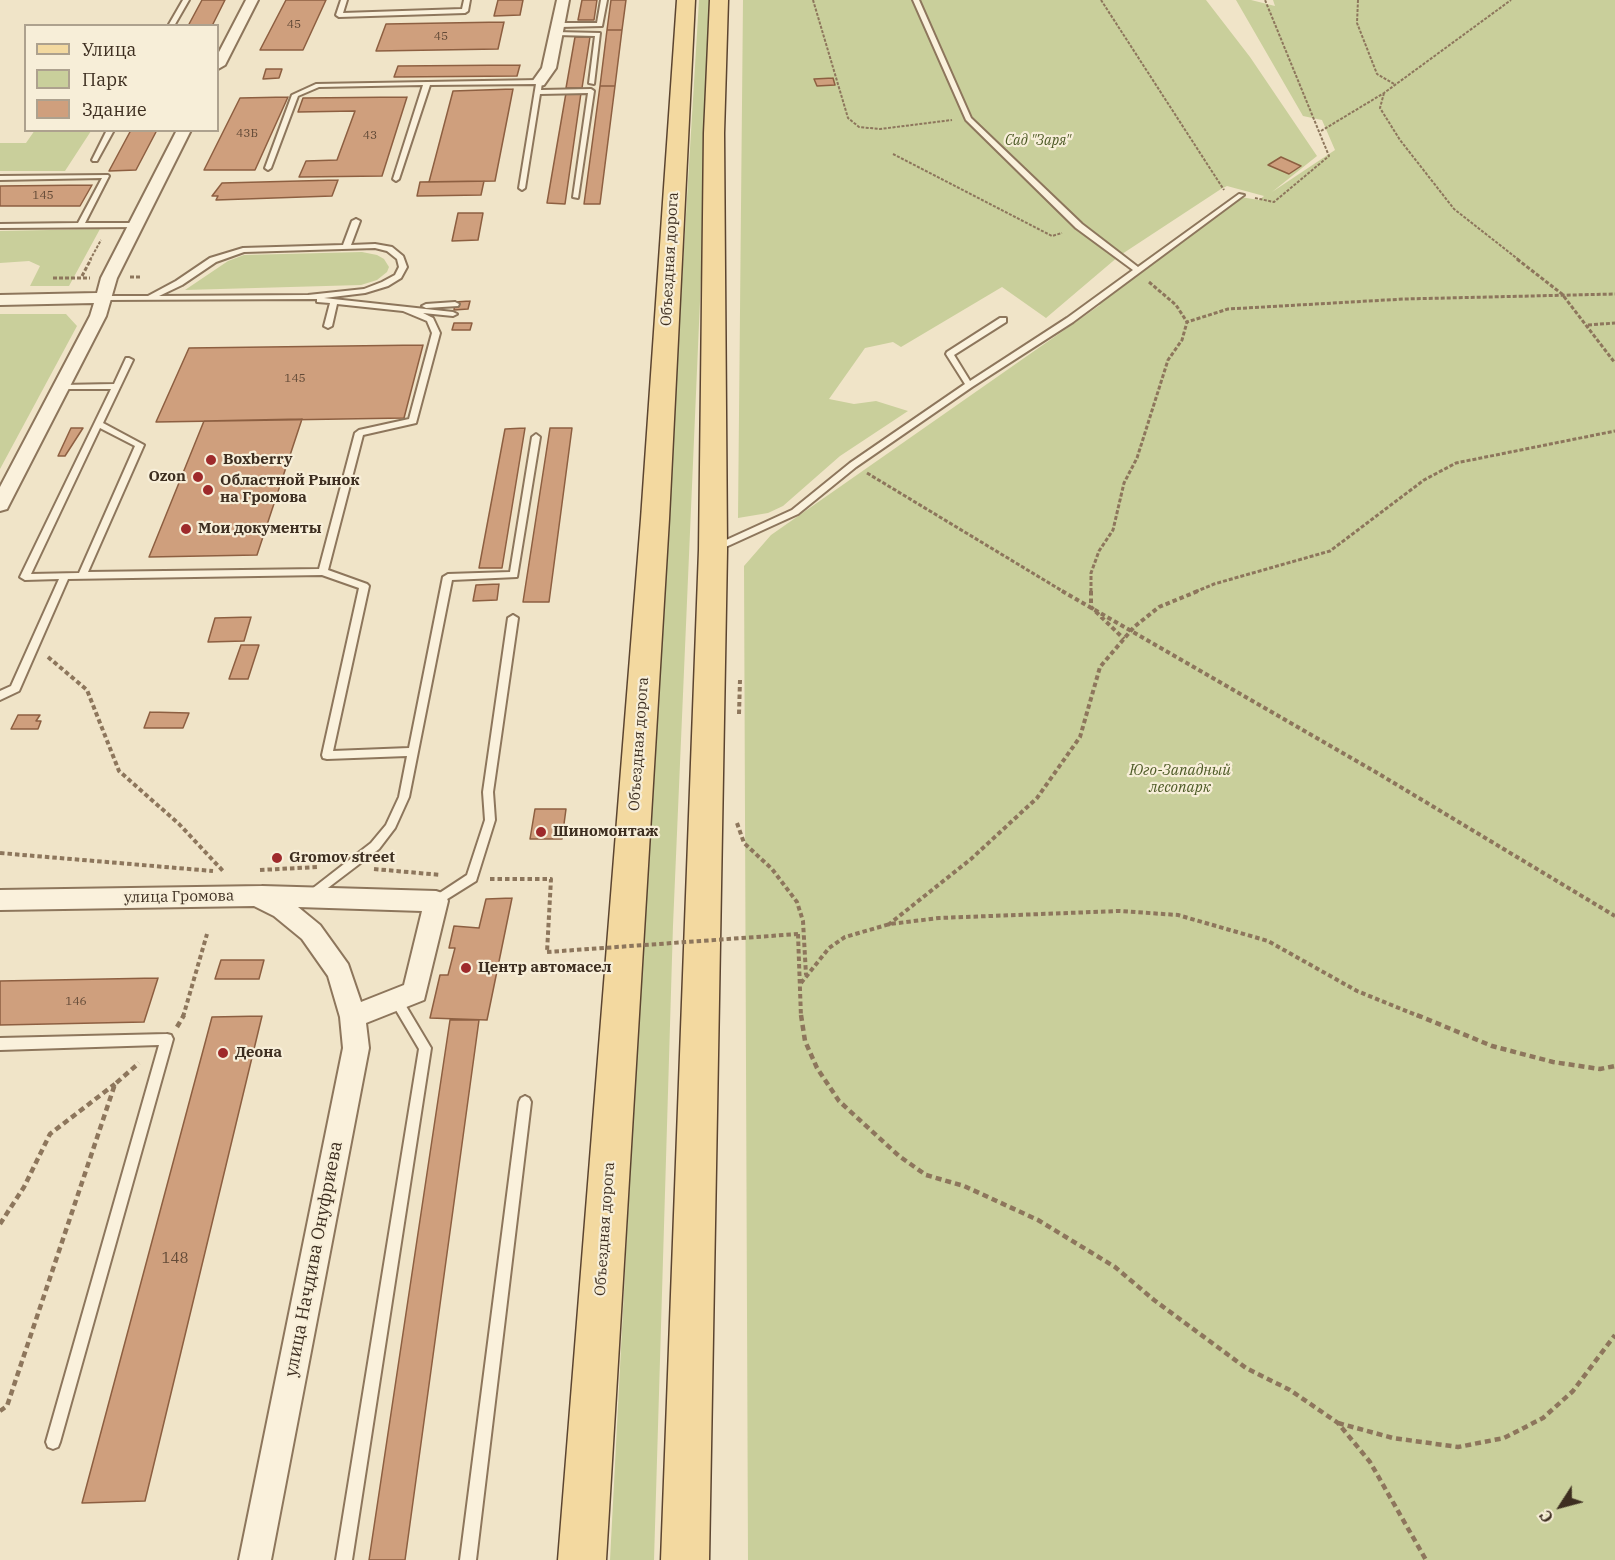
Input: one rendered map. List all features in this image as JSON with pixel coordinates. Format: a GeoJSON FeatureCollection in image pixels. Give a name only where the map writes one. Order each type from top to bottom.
{"type":"FeatureCollection","features":[{"type":"Feature","properties":{"kind":"main road","name":"Объездная дорога"},"geometry":{"type":"LineString","coordinates":[[582,1560],[654,531],[686,0]]}},
{"type":"Feature","properties":{"kind":"main road"},"geometry":{"type":"LineString","coordinates":[[685,1560],[713,550],[714,134],[719,0]]}},
{"type":"Feature","properties":{"kind":"street"},"geometry":{"type":"LineString","coordinates":[[219,59],[252,0]]}},
{"type":"Feature","properties":{"kind":"street"},"geometry":{"type":"LineString","coordinates":[[538,87],[549,68],[563,0]]}},
{"type":"Feature","properties":{"kind":"street"},"geometry":{"type":"LineString","coordinates":[[0,505],[98,316],[109,278],[183,132]]}},
{"type":"Feature","properties":{"kind":"street"},"geometry":{"type":"LineString","coordinates":[[0,300],[104,298]]}},
{"type":"Feature","properties":{"kind":"street"},"geometry":{"type":"LineString","coordinates":[[256,896],[436,901],[415,992],[353,1017]]}},
{"type":"Feature","properties":{"kind":"street","name":"улица Громова"},"geometry":{"type":"LineString","coordinates":[[0,900],[256,896],[298,921],[311,932],[333,960]]}},
{"type":"Feature","properties":{"kind":"street","name":"улица Начдива Онуфриева"},"geometry":{"type":"LineString","coordinates":[[255,1560],[356,1048],[348,994],[333,960]]}},
{"type":"Feature","properties":{"kind":"lane"},"geometry":{"type":"LineString","coordinates":[[172,24],[186,0]]}},
{"type":"Feature","properties":{"kind":"lane"},"geometry":{"type":"LineString","coordinates":[[344,0],[339,15],[465,11],[467,0]]}},
{"type":"Feature","properties":{"kind":"lane"},"geometry":{"type":"LineString","coordinates":[[558,29],[600,25],[604,0]]}},
{"type":"Feature","properties":{"kind":"lane"},"geometry":{"type":"LineString","coordinates":[[916,0],[968,119],[1079,226],[1137,270]]}},
{"type":"Feature","properties":{"kind":"lane"},"geometry":{"type":"LineString","coordinates":[[558,29],[598,34],[592,83]]}},
{"type":"Feature","properties":{"kind":"lane"},"geometry":{"type":"LineString","coordinates":[[396,179],[427,84]]}},
{"type":"Feature","properties":{"kind":"lane"},"geometry":{"type":"LineString","coordinates":[[268,168],[295,95],[318,85],[427,84],[591,90],[576,197]]}},
{"type":"Feature","properties":{"kind":"lane"},"geometry":{"type":"LineString","coordinates":[[522,188],[538,87]]}},
{"type":"Feature","properties":{"kind":"lane"},"geometry":{"type":"LineString","coordinates":[[95,160],[110,132]]}},
{"type":"Feature","properties":{"kind":"lane"},"geometry":{"type":"LineString","coordinates":[[0,178],[106,176],[81,225]]}},
{"type":"Feature","properties":{"kind":"lane"},"geometry":{"type":"LineString","coordinates":[[713,550],[795,512],[853,465],[969,385],[1070,320],[1242,195]]}},
{"type":"Feature","properties":{"kind":"lane"},"geometry":{"type":"LineString","coordinates":[[347,245],[356,221]]}},
{"type":"Feature","properties":{"kind":"lane"},"geometry":{"type":"LineString","coordinates":[[0,226],[137,225]]}},
{"type":"Feature","properties":{"kind":"lane"},"geometry":{"type":"LineString","coordinates":[[104,298],[149,298],[308,297],[365,291],[398,276],[403,267],[400,258],[389,249],[347,245],[243,250],[213,260],[179,283],[149,298]]}},
{"type":"Feature","properties":{"kind":"lane"},"geometry":{"type":"LineString","coordinates":[[308,297],[334,303],[453,314]]}},
{"type":"Feature","properties":{"kind":"lane"},"geometry":{"type":"LineString","coordinates":[[328,326],[334,303]]}},
{"type":"Feature","properties":{"kind":"lane"},"geometry":{"type":"LineString","coordinates":[[402,308],[455,304]]}},
{"type":"Feature","properties":{"kind":"lane"},"geometry":{"type":"LineString","coordinates":[[323,573],[359,433],[413,421],[436,333],[430,320],[402,308]]}},
{"type":"Feature","properties":{"kind":"lane"},"geometry":{"type":"LineString","coordinates":[[969,385],[951,354],[1003,320]]}},
{"type":"Feature","properties":{"kind":"lane"},"geometry":{"type":"LineString","coordinates":[[129,360],[25,577],[323,573],[364,586],[327,755],[413,752]]}},
{"type":"Feature","properties":{"kind":"lane"},"geometry":{"type":"LineString","coordinates":[[61,387],[116,386]]}},
{"type":"Feature","properties":{"kind":"lane"},"geometry":{"type":"LineString","coordinates":[[82,576],[140,445],[98,424]]}},
{"type":"Feature","properties":{"kind":"lane"},"geometry":{"type":"LineString","coordinates":[[309,897],[352,866],[375,846],[390,828],[404,797],[448,576],[514,575],[536,437]]}},
{"type":"Feature","properties":{"kind":"lane"},"geometry":{"type":"LineString","coordinates":[[0,696],[15,688],[65,576]]}},
{"type":"Feature","properties":{"kind":"lane"},"geometry":{"type":"LineString","coordinates":[[436,901],[472,878],[490,820],[488,792],[513,618]]}},
{"type":"Feature","properties":{"kind":"lane"},"geometry":{"type":"LineString","coordinates":[[344,1560],[425,1048],[396,1000]]}},
{"type":"Feature","properties":{"kind":"lane"},"geometry":{"type":"LineString","coordinates":[[0,1044],[167,1038],[53,1442]]}},
{"type":"Feature","properties":{"kind":"lane"},"geometry":{"type":"LineString","coordinates":[[468,1560],[525,1102]]}},
{"type":"Feature","properties":{"kind":"path"},"geometry":{"type":"LineString","coordinates":[[813,0],[848,118],[859,127],[880,129],[968,119]]}},
{"type":"Feature","properties":{"kind":"path"},"geometry":{"type":"LineString","coordinates":[[1101,0],[1221,189],[1274,202],[1329,156],[1321,130],[1265,0]]}},
{"type":"Feature","properties":{"kind":"path"},"geometry":{"type":"LineString","coordinates":[[1358,0],[1358,23],[1377,74],[1394,84]]}},
{"type":"Feature","properties":{"kind":"path"},"geometry":{"type":"LineString","coordinates":[[1321,130],[1384,93],[1511,0]]}},
{"type":"Feature","properties":{"kind":"path"},"geometry":{"type":"LineString","coordinates":[[1384,93],[1380,108],[1400,140],[1454,208],[1562,294],[1615,363]]}},
{"type":"Feature","properties":{"kind":"path"},"geometry":{"type":"LineString","coordinates":[[893,154],[1052,236],[1079,226]]}},
{"type":"Feature","properties":{"kind":"path"},"geometry":{"type":"LineString","coordinates":[[82,276],[110,225]]}},
{"type":"Feature","properties":{"kind":"path"},"geometry":{"type":"LineString","coordinates":[[1124,639],[1091,607],[1093,563],[1099,551],[1108,541],[1124,483],[1137,458],[1168,360],[1184,334],[1187,322],[1182,311],[1143,279],[1137,270]]}},
{"type":"Feature","properties":{"kind":"path"},"geometry":{"type":"LineString","coordinates":[[1187,322],[1228,309],[1562,294],[1615,294]]}},
{"type":"Feature","properties":{"kind":"path"},"geometry":{"type":"LineString","coordinates":[[1587,325],[1615,323]]}},
{"type":"Feature","properties":{"kind":"path"},"geometry":{"type":"LineString","coordinates":[[888,925],[971,859],[1037,798],[1080,737],[1100,667],[1131,630],[1159,607],[1191,592],[1330,551],[1424,480],[1456,463],[1615,431]]}},
{"type":"Feature","properties":{"kind":"path"},"geometry":{"type":"LineString","coordinates":[[853,465],[1091,607],[1374,771],[1615,916]]}},
{"type":"Feature","properties":{"kind":"path"},"geometry":{"type":"LineString","coordinates":[[35,645],[87,690],[119,771],[179,824],[224,872]]}},
{"type":"Feature","properties":{"kind":"path"},"geometry":{"type":"LineString","coordinates":[[737,722],[741,706],[739,676]]}},
{"type":"Feature","properties":{"kind":"path"},"geometry":{"type":"LineString","coordinates":[[737,816],[739,834],[744,843],[772,869],[797,902],[803,921],[806,976]]}},
{"type":"Feature","properties":{"kind":"path"},"geometry":{"type":"LineString","coordinates":[[0,853],[235,872]]}},
{"type":"Feature","properties":{"kind":"path"},"geometry":{"type":"LineString","coordinates":[[258,870],[324,867]]}},
{"type":"Feature","properties":{"kind":"path"},"geometry":{"type":"LineString","coordinates":[[549,902],[548,952],[798,934],[805,1041],[817,1068],[839,1101],[898,1156],[926,1174],[964,1186],[1038,1220],[1115,1268],[1246,1368],[1290,1390],[1338,1423],[1370,1462],[1426,1560]]}},
{"type":"Feature","properties":{"kind":"path"},"geometry":{"type":"LineString","coordinates":[[800,983],[829,948],[845,937],[888,925],[939,918],[1048,912],[1119,911],[1178,915],[1269,941],[1357,991],[1492,1046],[1553,1062],[1600,1069],[1615,1066]]}},
{"type":"Feature","properties":{"kind":"path"},"geometry":{"type":"LineString","coordinates":[[0,1224],[24,1188],[50,1134],[115,1084],[182,1022],[207,934]]}},
{"type":"Feature","properties":{"kind":"path"},"geometry":{"type":"LineString","coordinates":[[0,1412],[7,1406],[115,1084]]}},
{"type":"Feature","properties":{"kind":"path"},"geometry":{"type":"LineString","coordinates":[[1338,1423],[1393,1438],[1458,1447],[1504,1438],[1543,1418],[1573,1391],[1615,1335]]}},
{"type":"Feature","properties":{"kind":"green space"},"geometry":{"type":"Polygon","coordinates":[[[699,0],[713,0],[673,925],[654,1560],[610,1560],[643,925],[699,0]]]}},
{"type":"Feature","properties":{"kind":"green space","name":"Юго-Западный лесопарк"},"geometry":{"type":"Polygon","coordinates":[[[743,0],[1206,0],[1250,57],[1317,156],[1272,192],[1335,150],[1322,120],[1303,116],[1236,0],[1251,0],[1275,6],[1273,0],[1615,0],[1615,1560],[748,1560],[744,566],[771,535],[1100,305],[1086,302],[1234,196],[1259,200],[1264,196],[1227,186],[1221,189],[1119,256],[1046,318],[1002,287],[901,347],[893,342],[865,348],[829,399],[854,404],[876,401],[908,411],[840,456],[783,506],[768,513],[738,518],[743,0]]]}},
{"type":"Feature","properties":{"kind":"green space"},"geometry":{"type":"Polygon","coordinates":[[[34,132],[90,132],[65,171],[0,171],[0,143],[26,143],[34,132]]]}},
{"type":"Feature","properties":{"kind":"green space"},"geometry":{"type":"Polygon","coordinates":[[[100,229],[69,286],[30,286],[40,266],[29,261],[0,263],[0,231],[100,229]]]}},
{"type":"Feature","properties":{"kind":"green space"},"geometry":{"type":"Polygon","coordinates":[[[362,252],[377,255],[384,259],[389,267],[387,272],[377,280],[361,285],[185,290],[228,261],[244,255],[362,252]]]}},
{"type":"Feature","properties":{"kind":"green space"},"geometry":{"type":"Polygon","coordinates":[[[0,314],[66,314],[77,326],[0,469],[0,314]]]}},
{"type":"Feature","properties":{"kind":"building"},"geometry":{"type":"Polygon","coordinates":[[[202,0],[225,0],[213,24],[189,24],[202,0]]]}},
{"type":"Feature","properties":{"kind":"building"},"geometry":{"type":"Polygon","coordinates":[[[286,0],[326,0],[303,50],[260,50],[286,0]]]}},
{"type":"Feature","properties":{"kind":"building"},"geometry":{"type":"Polygon","coordinates":[[[498,0],[523,0],[520,15],[494,16],[498,0]]]}},
{"type":"Feature","properties":{"kind":"building"},"geometry":{"type":"Polygon","coordinates":[[[582,0],[597,0],[594,20],[578,20],[582,0]]]}},
{"type":"Feature","properties":{"kind":"building"},"geometry":{"type":"Polygon","coordinates":[[[611,0],[626,0],[622,30],[607,30],[611,0]]]}},
{"type":"Feature","properties":{"kind":"building"},"geometry":{"type":"Polygon","coordinates":[[[504,22],[498,49],[376,51],[386,24],[504,22]]]}},
{"type":"Feature","properties":{"kind":"building"},"geometry":{"type":"Polygon","coordinates":[[[607,30],[622,30],[615,86],[600,86],[607,30]]]}},
{"type":"Feature","properties":{"kind":"building"},"geometry":{"type":"Polygon","coordinates":[[[575,37],[590,37],[582,88],[566,88],[575,37]]]}},
{"type":"Feature","properties":{"kind":"building"},"geometry":{"type":"Polygon","coordinates":[[[520,65],[517,76],[394,77],[398,66],[520,65]]]}},
{"type":"Feature","properties":{"kind":"building"},"geometry":{"type":"Polygon","coordinates":[[[266,69],[282,69],[279,78],[263,79],[266,69]]]}},
{"type":"Feature","properties":{"kind":"building"},"geometry":{"type":"Polygon","coordinates":[[[833,78],[835,85],[817,86],[814,79],[833,78]]]}},
{"type":"Feature","properties":{"kind":"building"},"geometry":{"type":"Polygon","coordinates":[[[600,86],[615,86],[600,204],[584,204],[600,86]]]}},
{"type":"Feature","properties":{"kind":"building"},"geometry":{"type":"Polygon","coordinates":[[[513,89],[495,181],[429,182],[453,91],[513,89]]]}},
{"type":"Feature","properties":{"kind":"building"},"geometry":{"type":"Polygon","coordinates":[[[566,93],[581,93],[565,204],[547,203],[566,93]]]}},
{"type":"Feature","properties":{"kind":"building"},"geometry":{"type":"Polygon","coordinates":[[[288,97],[255,170],[204,170],[240,98],[288,97]]]}},
{"type":"Feature","properties":{"kind":"building"},"geometry":{"type":"Polygon","coordinates":[[[407,97],[382,176],[299,177],[306,161],[337,160],[355,111],[298,112],[303,98],[407,97]]]}},
{"type":"Feature","properties":{"kind":"building"},"geometry":{"type":"Polygon","coordinates":[[[130,132],[156,132],[136,170],[109,171],[130,132]]]}},
{"type":"Feature","properties":{"kind":"building"},"geometry":{"type":"Polygon","coordinates":[[[1281,157],[1301,166],[1289,174],[1268,165],[1281,157]]]}},
{"type":"Feature","properties":{"kind":"building"},"geometry":{"type":"Polygon","coordinates":[[[338,180],[332,196],[216,200],[218,196],[212,196],[222,183],[338,180]]]}},
{"type":"Feature","properties":{"kind":"building"},"geometry":{"type":"Polygon","coordinates":[[[484,181],[481,195],[417,196],[420,182],[484,181]]]}},
{"type":"Feature","properties":{"kind":"building"},"geometry":{"type":"Polygon","coordinates":[[[92,185],[80,206],[0,206],[0,186],[92,185]]]}},
{"type":"Feature","properties":{"kind":"building"},"geometry":{"type":"Polygon","coordinates":[[[458,213],[483,213],[478,240],[452,241],[458,213]]]}},
{"type":"Feature","properties":{"kind":"building"},"geometry":{"type":"Polygon","coordinates":[[[470,301],[468,309],[454,310],[455,302],[470,301]]]}},
{"type":"Feature","properties":{"kind":"building"},"geometry":{"type":"Polygon","coordinates":[[[454,323],[472,323],[470,330],[452,330],[454,323]]]}},
{"type":"Feature","properties":{"kind":"building"},"geometry":{"type":"Polygon","coordinates":[[[423,345],[404,418],[156,422],[189,348],[423,345]]]}},
{"type":"Feature","properties":{"kind":"building"},"geometry":{"type":"Polygon","coordinates":[[[302,419],[257,555],[149,557],[204,421],[302,419]]]}},
{"type":"Feature","properties":{"kind":"building"},"geometry":{"type":"Polygon","coordinates":[[[71,428],[83,428],[65,456],[58,456],[71,428]]]}},
{"type":"Feature","properties":{"kind":"building"},"geometry":{"type":"Polygon","coordinates":[[[525,428],[502,568],[479,568],[505,429],[525,428]]]}},
{"type":"Feature","properties":{"kind":"building"},"geometry":{"type":"Polygon","coordinates":[[[550,428],[572,428],[549,602],[523,602],[550,428]]]}},
{"type":"Feature","properties":{"kind":"building"},"geometry":{"type":"Polygon","coordinates":[[[499,584],[497,600],[473,601],[476,585],[499,584]]]}},
{"type":"Feature","properties":{"kind":"building"},"geometry":{"type":"Polygon","coordinates":[[[251,617],[244,641],[208,642],[215,618],[251,617]]]}},
{"type":"Feature","properties":{"kind":"building"},"geometry":{"type":"Polygon","coordinates":[[[241,645],[259,645],[248,679],[229,679],[241,645]]]}},
{"type":"Feature","properties":{"kind":"building"},"geometry":{"type":"Polygon","coordinates":[[[150,712],[189,713],[183,728],[144,728],[150,712]]]}},
{"type":"Feature","properties":{"kind":"building"},"geometry":{"type":"Polygon","coordinates":[[[18,715],[40,715],[36,721],[41,721],[38,729],[11,729],[18,715]]]}},
{"type":"Feature","properties":{"kind":"building"},"geometry":{"type":"Polygon","coordinates":[[[535,809],[566,809],[562,839],[530,839],[535,809]]]}},
{"type":"Feature","properties":{"kind":"building"},"geometry":{"type":"Polygon","coordinates":[[[512,898],[487,1020],[430,1018],[440,975],[448,975],[455,948],[449,948],[454,926],[479,928],[486,899],[512,898]]]}},
{"type":"Feature","properties":{"kind":"building"},"geometry":{"type":"Polygon","coordinates":[[[221,960],[264,960],[259,979],[215,979],[221,960]]]}},
{"type":"Feature","properties":{"kind":"building"},"geometry":{"type":"Polygon","coordinates":[[[158,978],[144,1022],[0,1025],[0,981],[158,978]]]}},
{"type":"Feature","properties":{"kind":"building"},"geometry":{"type":"Polygon","coordinates":[[[262,1016],[145,1501],[82,1503],[212,1017],[262,1016]]]}},
{"type":"Feature","properties":{"kind":"building"},"geometry":{"type":"Polygon","coordinates":[[[450,1020],[479,1020],[405,1560],[369,1560],[450,1020]]]}},
{"type":"Feature","properties":{"kind":"place","name":"Boxberry"},"geometry":{"type":"Point","coordinates":[211,460]}},
{"type":"Feature","properties":{"kind":"place","name":"Ozon"},"geometry":{"type":"Point","coordinates":[198,477]}},
{"type":"Feature","properties":{"kind":"place","name":"Областной Рынок на Громова"},"geometry":{"type":"Point","coordinates":[208,490]}},
{"type":"Feature","properties":{"kind":"place","name":"Мои документы"},"geometry":{"type":"Point","coordinates":[186,529]}},
{"type":"Feature","properties":{"kind":"place","name":"Шиномонтаж"},"geometry":{"type":"Point","coordinates":[541,832]}},
{"type":"Feature","properties":{"kind":"place","name":"Gromov street"},"geometry":{"type":"Point","coordinates":[277,858]}},
{"type":"Feature","properties":{"kind":"place","name":"Центр автомасел"},"geometry":{"type":"Point","coordinates":[466,968]}},
{"type":"Feature","properties":{"kind":"place","name":"Деона"},"geometry":{"type":"Point","coordinates":[223,1053]}},
{"type":"Feature","properties":{"kind":"park label","name":"Сад \"Заря\""},"geometry":{"type":"Point","coordinates":[1038,141]}}]}
